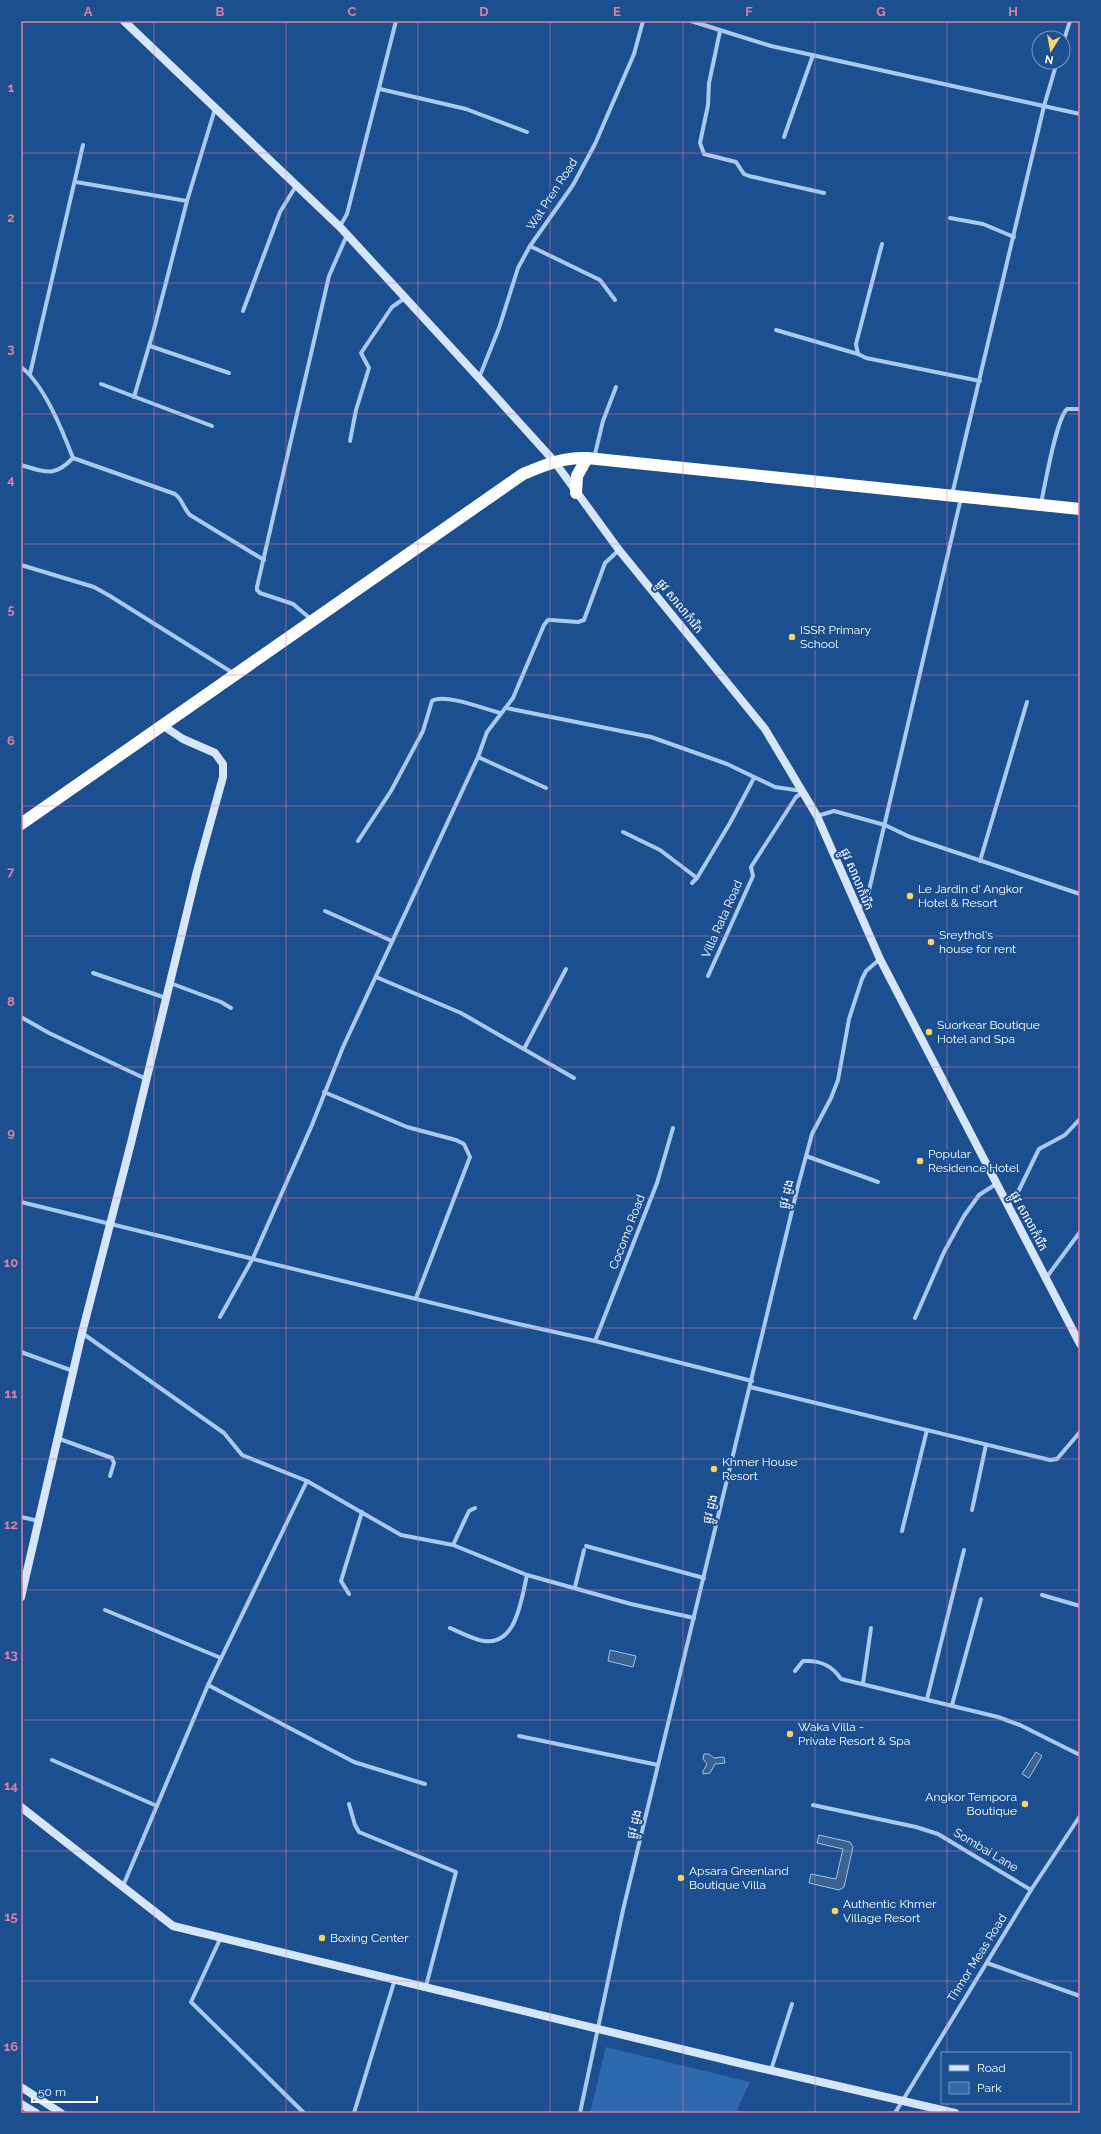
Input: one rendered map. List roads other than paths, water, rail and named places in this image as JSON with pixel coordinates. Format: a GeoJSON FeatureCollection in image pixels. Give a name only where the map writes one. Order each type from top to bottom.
{"type":"FeatureCollection","features":[{"type":"Feature","properties":{"kind":"highway"},"geometry":{"type":"LineString","coordinates":[[576,493],[577,476],[591,458]]}},
{"type":"Feature","properties":{"kind":"highway"},"geometry":{"type":"LineString","coordinates":[[21,824],[523,474],[554,461],[591,458],[956,498],[1080,509]]}},
{"type":"Feature","properties":{"kind":"street","name":"ផ្លូវ សាលាកំរើក"},"geometry":{"type":"LineString","coordinates":[[124,21],[215,109],[294,189],[340,227],[479,378],[554,461],[576,493],[620,550],[765,729],[817,816],[858,911],[877,961],[1080,1344]]}},
{"type":"Feature","properties":{"kind":"street"},"geometry":{"type":"LineString","coordinates":[[340,227],[347,214],[380,89],[396,21]]}},
{"type":"Feature","properties":{"kind":"street","name":"Wat Pren Road"},"geometry":{"type":"LineString","coordinates":[[479,378],[499,328],[515,273],[530,246],[573,185],[596,144],[634,54],[643,21]]}},
{"type":"Feature","properties":{"kind":"street"},"geometry":{"type":"LineString","coordinates":[[691,21],[771,46],[1080,114]]}},
{"type":"Feature","properties":{"kind":"street"},"geometry":{"type":"LineString","coordinates":[[1064,21],[1069,22]]}},
{"type":"Feature","properties":{"kind":"street"},"geometry":{"type":"LineString","coordinates":[[720,31],[709,84],[708,104],[700,143],[702,151],[707,155],[736,162],[744,174],[749,176],[824,193]]}},
{"type":"Feature","properties":{"kind":"street"},"geometry":{"type":"LineString","coordinates":[[784,137],[813,55]]}},
{"type":"Feature","properties":{"kind":"street"},"geometry":{"type":"LineString","coordinates":[[858,911],[867,899],[885,825],[980,381],[1044,106],[1055,70]]}},
{"type":"Feature","properties":{"kind":"street"},"geometry":{"type":"LineString","coordinates":[[380,89],[466,109],[527,132]]}},
{"type":"Feature","properties":{"kind":"street"},"geometry":{"type":"LineString","coordinates":[[134,397],[150,346],[187,201],[215,109]]}},
{"type":"Feature","properties":{"kind":"street"},"geometry":{"type":"LineString","coordinates":[[30,374],[76,182],[83,145]]}},
{"type":"Feature","properties":{"kind":"street"},"geometry":{"type":"LineString","coordinates":[[76,182],[187,201]]}},
{"type":"Feature","properties":{"kind":"street"},"geometry":{"type":"LineString","coordinates":[[243,311],[280,212],[294,189]]}},
{"type":"Feature","properties":{"kind":"street"},"geometry":{"type":"LineString","coordinates":[[950,218],[983,224],[1014,237]]}},
{"type":"Feature","properties":{"kind":"street"},"geometry":{"type":"LineString","coordinates":[[312,620],[293,604],[260,593],[257,590],[329,276],[347,235]]}},
{"type":"Feature","properties":{"kind":"street"},"geometry":{"type":"LineString","coordinates":[[858,354],[856,344],[882,244]]}},
{"type":"Feature","properties":{"kind":"street"},"geometry":{"type":"LineString","coordinates":[[530,246],[600,280],[615,300]]}},
{"type":"Feature","properties":{"kind":"street"},"geometry":{"type":"LineString","coordinates":[[350,441],[356,410],[369,368],[361,353],[392,308],[405,298]]}},
{"type":"Feature","properties":{"kind":"street"},"geometry":{"type":"LineString","coordinates":[[776,330],[858,354],[866,358],[980,381]]}},
{"type":"Feature","properties":{"kind":"street"},"geometry":{"type":"LineString","coordinates":[[150,346],[229,373]]}},
{"type":"Feature","properties":{"kind":"street"},"geometry":{"type":"LineString","coordinates":[[21,367],[30,374],[62,428],[73,458]]}},
{"type":"Feature","properties":{"kind":"street"},"geometry":{"type":"LineString","coordinates":[[101,384],[212,426]]}},
{"type":"Feature","properties":{"kind":"street"},"geometry":{"type":"LineString","coordinates":[[591,458],[616,387]]}},
{"type":"Feature","properties":{"kind":"street"},"geometry":{"type":"LineString","coordinates":[[1041,506],[1051,455],[1062,416],[1067,409],[1080,409]]}},
{"type":"Feature","properties":{"kind":"street"},"geometry":{"type":"LineString","coordinates":[[73,458],[175,494],[182,501],[185,511],[190,515],[264,560]]}},
{"type":"Feature","properties":{"kind":"street"},"geometry":{"type":"LineString","coordinates":[[21,465],[46,472],[54,472],[62,469],[73,458]]}},
{"type":"Feature","properties":{"kind":"street"},"geometry":{"type":"LineString","coordinates":[[220,1317],[253,1258],[312,1125],[343,1046],[478,757],[487,732],[500,713],[506,708],[513,698],[544,625],[548,620],[578,622],[584,620],[605,563],[620,550]]}},
{"type":"Feature","properties":{"kind":"street"},"geometry":{"type":"LineString","coordinates":[[21,565],[94,588],[110,596],[236,675]]}},
{"type":"Feature","properties":{"kind":"street"},"geometry":{"type":"LineString","coordinates":[[358,841],[391,791],[422,731],[432,701],[438,698],[449,699],[500,713]]}},
{"type":"Feature","properties":{"kind":"street"},"geometry":{"type":"LineString","coordinates":[[980,861],[1027,702]]}},
{"type":"Feature","properties":{"kind":"street"},"geometry":{"type":"LineString","coordinates":[[506,708],[651,737],[727,764],[775,787],[803,791]]}},
{"type":"Feature","properties":{"kind":"street"},"geometry":{"type":"LineString","coordinates":[[21,1597],[82,1333],[197,871],[223,777],[223,764],[215,753],[182,739],[162,725]]}},
{"type":"Feature","properties":{"kind":"street"},"geometry":{"type":"LineString","coordinates":[[478,757],[546,788]]}},
{"type":"Feature","properties":{"kind":"street"},"geometry":{"type":"LineString","coordinates":[[692,883],[697,878],[730,823],[754,778]]}},
{"type":"Feature","properties":{"kind":"street","name":"Villa Rata Road"},"geometry":{"type":"LineString","coordinates":[[708,976],[753,876],[751,867],[796,797],[803,791]]}},
{"type":"Feature","properties":{"kind":"street"},"geometry":{"type":"LineString","coordinates":[[817,816],[834,811],[885,825],[910,838],[1080,894]]}},
{"type":"Feature","properties":{"kind":"street"},"geometry":{"type":"LineString","coordinates":[[623,832],[660,850],[697,878]]}},
{"type":"Feature","properties":{"kind":"street"},"geometry":{"type":"LineString","coordinates":[[325,911],[392,941]]}},
{"type":"Feature","properties":{"kind":"street","name":"ផ្លូវ ដូង"},"geometry":{"type":"LineString","coordinates":[[580,2113],[623,1910],[806,1156],[812,1134],[838,1080],[849,1019],[866,971],[877,961]]}},
{"type":"Feature","properties":{"kind":"street"},"geometry":{"type":"LineString","coordinates":[[524,1049],[566,969]]}},
{"type":"Feature","properties":{"kind":"street"},"geometry":{"type":"LineString","coordinates":[[93,973],[166,998]]}},
{"type":"Feature","properties":{"kind":"street"},"geometry":{"type":"LineString","coordinates":[[376,977],[461,1013],[574,1078]]}},
{"type":"Feature","properties":{"kind":"street"},"geometry":{"type":"LineString","coordinates":[[169,983],[221,1002],[231,1008]]}},
{"type":"Feature","properties":{"kind":"street"},"geometry":{"type":"LineString","coordinates":[[21,1017],[49,1033],[146,1079]]}},
{"type":"Feature","properties":{"kind":"street"},"geometry":{"type":"LineString","coordinates":[[324,1092],[407,1127],[456,1140],[464,1144],[468,1151],[470,1157],[416,1298]]}},
{"type":"Feature","properties":{"kind":"street"},"geometry":{"type":"LineString","coordinates":[[1007,1206],[1019,1190],[1039,1149],[1065,1135],[1080,1119]]}},
{"type":"Feature","properties":{"kind":"street","name":"Cocomo Road"},"geometry":{"type":"LineString","coordinates":[[595,1341],[657,1183],[674,1128]]}},
{"type":"Feature","properties":{"kind":"street"},"geometry":{"type":"LineString","coordinates":[[806,1156],[878,1182]]}},
{"type":"Feature","properties":{"kind":"street"},"geometry":{"type":"LineString","coordinates":[[915,1318],[944,1252],[964,1216],[979,1195],[996,1184]]}},
{"type":"Feature","properties":{"kind":"street"},"geometry":{"type":"LineString","coordinates":[[21,1202],[595,1341],[752,1381]]}},
{"type":"Feature","properties":{"kind":"street"},"geometry":{"type":"LineString","coordinates":[[1046,1279],[1080,1232]]}},
{"type":"Feature","properties":{"kind":"street"},"geometry":{"type":"LineString","coordinates":[[82,1333],[224,1434],[242,1456],[307,1481],[401,1534],[453,1545],[527,1575],[575,1587],[632,1604],[694,1618]]}},
{"type":"Feature","properties":{"kind":"street"},"geometry":{"type":"LineString","coordinates":[[21,1352],[73,1371]]}},
{"type":"Feature","properties":{"kind":"street"},"geometry":{"type":"LineString","coordinates":[[750,1387],[1053,1460],[1057,1459],[1080,1432]]}},
{"type":"Feature","properties":{"kind":"street"},"geometry":{"type":"LineString","coordinates":[[902,1531],[927,1430]]}},
{"type":"Feature","properties":{"kind":"street"},"geometry":{"type":"LineString","coordinates":[[58,1438],[112,1458],[114,1463],[110,1476]]}},
{"type":"Feature","properties":{"kind":"street"},"geometry":{"type":"LineString","coordinates":[[972,1510],[986,1445]]}},
{"type":"Feature","properties":{"kind":"street"},"geometry":{"type":"LineString","coordinates":[[123,1886],[208,1685],[307,1481]]}},
{"type":"Feature","properties":{"kind":"street"},"geometry":{"type":"LineString","coordinates":[[453,1545],[469,1511],[475,1508]]}},
{"type":"Feature","properties":{"kind":"street"},"geometry":{"type":"LineString","coordinates":[[349,1594],[341,1581],[362,1512]]}},
{"type":"Feature","properties":{"kind":"street"},"geometry":{"type":"LineString","coordinates":[[21,1517],[39,1521]]}},
{"type":"Feature","properties":{"kind":"street"},"geometry":{"type":"LineString","coordinates":[[575,1587],[585,1548],[704,1578]]}},
{"type":"Feature","properties":{"kind":"street"},"geometry":{"type":"LineString","coordinates":[[927,1699],[964,1550]]}},
{"type":"Feature","properties":{"kind":"street"},"geometry":{"type":"LineString","coordinates":[[450,1628],[479,1640],[492,1642],[510,1632],[518,1614],[527,1575]]}},
{"type":"Feature","properties":{"kind":"street"},"geometry":{"type":"LineString","coordinates":[[1042,1595],[1080,1606]]}},
{"type":"Feature","properties":{"kind":"street"},"geometry":{"type":"LineString","coordinates":[[952,1705],[981,1599]]}},
{"type":"Feature","properties":{"kind":"street"},"geometry":{"type":"LineString","coordinates":[[105,1610],[221,1658]]}},
{"type":"Feature","properties":{"kind":"street"},"geometry":{"type":"LineString","coordinates":[[863,1683],[872,1628]]}},
{"type":"Feature","properties":{"kind":"street"},"geometry":{"type":"LineString","coordinates":[[795,1671],[803,1661],[816,1661],[832,1667],[841,1679],[952,1705],[1014,1722],[1080,1755]]}},
{"type":"Feature","properties":{"kind":"street"},"geometry":{"type":"LineString","coordinates":[[208,1685],[354,1762],[425,1784]]}},
{"type":"Feature","properties":{"kind":"street"},"geometry":{"type":"LineString","coordinates":[[518,1736],[658,1765]]}},
{"type":"Feature","properties":{"kind":"street"},"geometry":{"type":"LineString","coordinates":[[52,1760],[157,1806]]}},
{"type":"Feature","properties":{"kind":"street"},"geometry":{"type":"LineString","coordinates":[[349,1804],[355,1825],[359,1832],[456,1872],[426,1986]]}},
{"type":"Feature","properties":{"kind":"street","name":"Sombai Lane"},"geometry":{"type":"LineString","coordinates":[[813,1805],[916,1827],[938,1834],[1032,1890]]}},
{"type":"Feature","properties":{"kind":"street"},"geometry":{"type":"LineString","coordinates":[[21,1807],[173,1926],[395,1978],[598,2029],[955,2113]]}},
{"type":"Feature","properties":{"kind":"street","name":"Thmor Meas Road"},"geometry":{"type":"LineString","coordinates":[[895,2113],[1032,1890],[1080,1816]]}},
{"type":"Feature","properties":{"kind":"street"},"geometry":{"type":"LineString","coordinates":[[221,1937],[191,2002],[304,2113]]}},
{"type":"Feature","properties":{"kind":"street"},"geometry":{"type":"LineString","coordinates":[[988,1963],[1080,1996]]}},
{"type":"Feature","properties":{"kind":"street"},"geometry":{"type":"LineString","coordinates":[[354,2113],[395,1978]]}},
{"type":"Feature","properties":{"kind":"street"},"geometry":{"type":"LineString","coordinates":[[771,2070],[792,2004]]}},
{"type":"Feature","properties":{"kind":"street"},"geometry":{"type":"LineString","coordinates":[[21,2087],[61,2113]]}},
{"type":"Feature","properties":{"kind":"street"},"geometry":{"type":"LineString","coordinates":[[21,2104],[36,2113]]}},
{"type":"Feature","properties":{"kind":"place","name":"ISSR Primary School"},"geometry":{"type":"Point","coordinates":[792,637]}},
{"type":"Feature","properties":{"kind":"place","name":"Le Jardin d' Angkor Hotel & Resort"},"geometry":{"type":"Point","coordinates":[910,896]}},
{"type":"Feature","properties":{"kind":"place","name":"Sreythol's house for rent"},"geometry":{"type":"Point","coordinates":[931,942]}},
{"type":"Feature","properties":{"kind":"place","name":"Suorkear Boutique Hotel and Spa"},"geometry":{"type":"Point","coordinates":[929,1032]}},
{"type":"Feature","properties":{"kind":"place","name":"Popular Residence Hotel"},"geometry":{"type":"Point","coordinates":[920,1161]}},
{"type":"Feature","properties":{"kind":"place","name":"Khmer House Resort"},"geometry":{"type":"Point","coordinates":[714,1469]}},
{"type":"Feature","properties":{"kind":"place","name":"Waka Villa - Private Resort & Spa"},"geometry":{"type":"Point","coordinates":[790,1734]}},
{"type":"Feature","properties":{"kind":"place","name":"Angkor Tempora Boutique"},"geometry":{"type":"Point","coordinates":[1025,1804]}},
{"type":"Feature","properties":{"kind":"place","name":"Apsara Greenland Boutique Villa"},"geometry":{"type":"Point","coordinates":[681,1878]}},
{"type":"Feature","properties":{"kind":"place","name":"Authentic Khmer Village Resort"},"geometry":{"type":"Point","coordinates":[835,1911]}},
{"type":"Feature","properties":{"kind":"place","name":"Boxing Center"},"geometry":{"type":"Point","coordinates":[322,1938]}}]}
